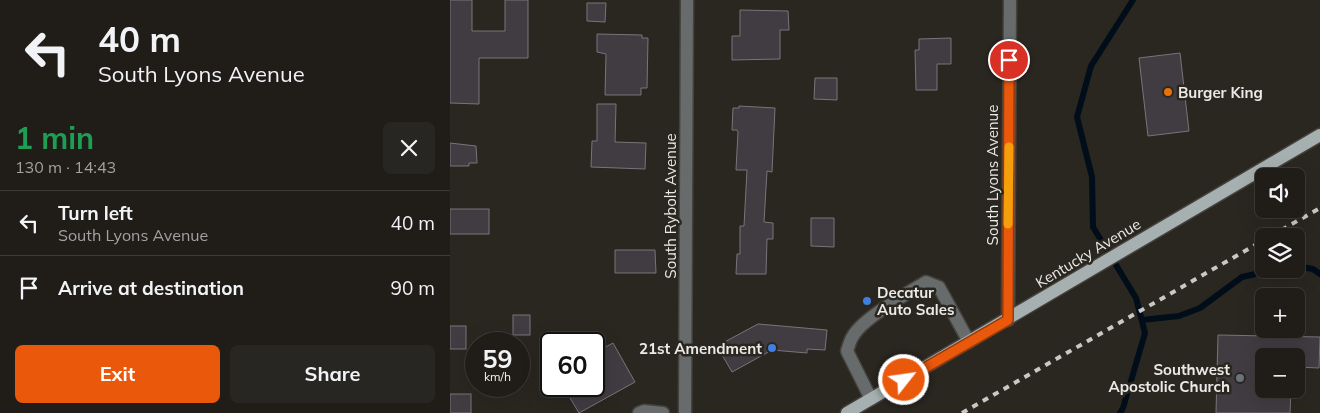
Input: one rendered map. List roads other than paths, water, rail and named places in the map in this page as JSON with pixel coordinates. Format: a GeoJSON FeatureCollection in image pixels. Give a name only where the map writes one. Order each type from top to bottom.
{"type":"FeatureCollection","features":[{"type":"Feature","properties":{"kind":"main road","name":"Kentucky Avenue"},"geometry":{"type":"LineString","coordinates":[[847,413],[1320,135]]}},
{"type":"Feature","properties":{"kind":"street","name":"South Rybolt Avenue"},"geometry":{"type":"LineString","coordinates":[[685,413],[687,0]]}},
{"type":"Feature","properties":{"kind":"street","name":"South Lyons Avenue"},"geometry":{"type":"LineString","coordinates":[[1008,320],[1010,0]]}},
{"type":"Feature","properties":{"kind":"street"},"geometry":{"type":"LineString","coordinates":[[871,399],[847,351],[854,335],[875,315],[926,282],[939,287],[969,342]]}},
{"type":"Feature","properties":{"kind":"street"},"geometry":{"type":"LineString","coordinates":[[639,413],[644,411],[663,413]]}},
{"type":"Feature","properties":{"kind":"waterway"},"geometry":{"type":"LineString","coordinates":[[1120,413],[1145,333],[1136,298],[1093,227],[1092,177],[1077,117],[1091,66],[1133,0]]}},
{"type":"Feature","properties":{"kind":"waterway"},"geometry":{"type":"LineString","coordinates":[[1305,268],[1313,269],[1320,274]]}},
{"type":"Feature","properties":{"kind":"waterway"},"geometry":{"type":"LineString","coordinates":[[1142,320],[1179,316],[1200,308],[1242,277],[1255,274]]}},
{"type":"Feature","properties":{"kind":"railway"},"geometry":{"type":"LineString","coordinates":[[1285,228],[1320,208]]}},
{"type":"Feature","properties":{"kind":"railway"},"geometry":{"type":"LineString","coordinates":[[962,413],[1255,245]]}},
{"type":"Feature","properties":{"kind":"place","name":"Burger King"},"geometry":{"type":"Point","coordinates":[1168,92]}},
{"type":"Feature","properties":{"kind":"place","name":"Decatur Auto Sales"},"geometry":{"type":"Point","coordinates":[867,301]}},
{"type":"Feature","properties":{"kind":"place","name":"21st Amendment"},"geometry":{"type":"Point","coordinates":[772,348]}},
{"type":"Feature","properties":{"kind":"place","name":"Southwest Apostolic Church"},"geometry":{"type":"Point","coordinates":[1240,378]}}]}
